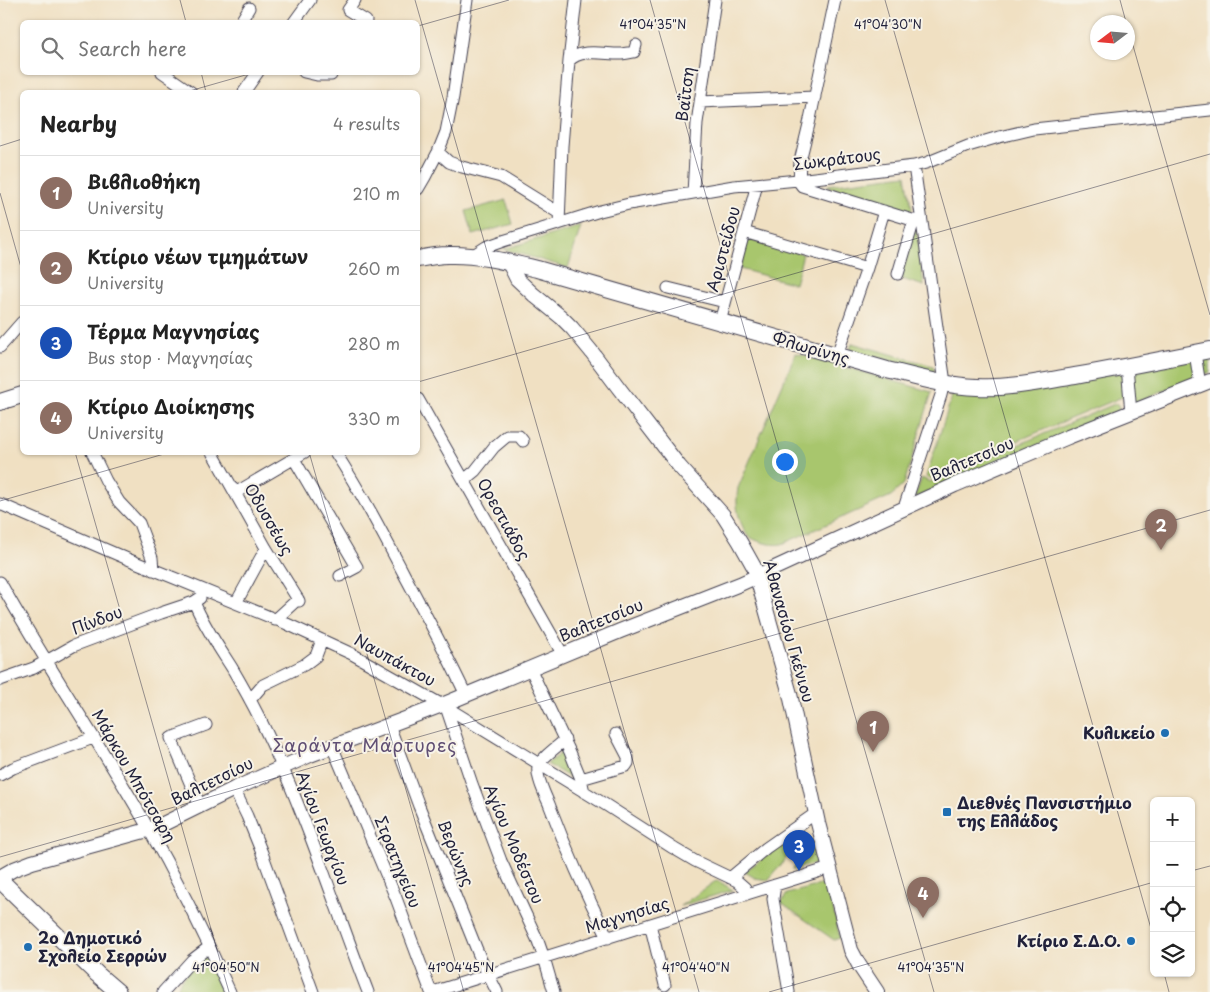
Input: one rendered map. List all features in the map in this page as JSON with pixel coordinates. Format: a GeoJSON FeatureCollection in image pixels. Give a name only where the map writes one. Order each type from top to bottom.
{"type":"FeatureCollection","features":[{"type":"Feature","properties":{"kind":"main road","name":"Φλωρίνης"},"geometry":{"type":"LineString","coordinates":[[420,259],[448,255],[472,256],[509,263],[569,278],[909,376],[977,387],[1004,386],[1058,378],[1202,351]]}},
{"type":"Feature","properties":{"kind":"main road"},"geometry":{"type":"LineString","coordinates":[[0,402],[20,396]]}},
{"type":"Feature","properties":{"kind":"main road"},"geometry":{"type":"LineString","coordinates":[[0,879],[118,992]]}},
{"type":"Feature","properties":{"kind":"street"},"geometry":{"type":"LineString","coordinates":[[295,20],[310,0]]}},
{"type":"Feature","properties":{"kind":"street"},"geometry":{"type":"LineString","coordinates":[[354,0],[348,10],[364,20]]}},
{"type":"Feature","properties":{"kind":"street"},"geometry":{"type":"LineString","coordinates":[[422,179],[438,152],[448,123],[467,0]]}},
{"type":"Feature","properties":{"kind":"street"},"geometry":{"type":"LineString","coordinates":[[559,218],[563,132],[576,0]]}},
{"type":"Feature","properties":{"kind":"street","name":"Βαΐτση"},"geometry":{"type":"LineString","coordinates":[[693,193],[697,123],[714,0]]}},
{"type":"Feature","properties":{"kind":"street"},"geometry":{"type":"LineString","coordinates":[[835,0],[800,161],[798,180],[802,186],[918,222]]}},
{"type":"Feature","properties":{"kind":"street"},"geometry":{"type":"LineString","coordinates":[[243,20],[249,8]]}},
{"type":"Feature","properties":{"kind":"street"},"geometry":{"type":"LineString","coordinates":[[569,61],[576,55],[593,52],[622,54],[634,52],[636,45]]}},
{"type":"Feature","properties":{"kind":"street"},"geometry":{"type":"LineString","coordinates":[[166,75],[188,90]]}},
{"type":"Feature","properties":{"kind":"street"},"geometry":{"type":"LineString","coordinates":[[245,90],[256,75]]}},
{"type":"Feature","properties":{"kind":"street"},"geometry":{"type":"LineString","coordinates":[[317,75],[331,75]]}},
{"type":"Feature","properties":{"kind":"street"},"geometry":{"type":"LineString","coordinates":[[700,102],[815,98]]}},
{"type":"Feature","properties":{"kind":"street","name":"Σωκράτους"},"geometry":{"type":"LineString","coordinates":[[472,256],[486,247],[559,218],[734,186],[914,166],[968,146],[1034,129],[1210,110]]}},
{"type":"Feature","properties":{"kind":"street"},"geometry":{"type":"LineString","coordinates":[[438,152],[449,162],[462,167],[501,176],[559,218]]}},
{"type":"Feature","properties":{"kind":"street"},"geometry":{"type":"LineString","coordinates":[[904,508],[944,383],[918,222],[914,166]]}},
{"type":"Feature","properties":{"kind":"street","name":"Αριστείδου"},"geometry":{"type":"LineString","coordinates":[[720,322],[757,184]]}},
{"type":"Feature","properties":{"kind":"street"},"geometry":{"type":"LineString","coordinates":[[837,355],[867,268],[884,211]]}},
{"type":"Feature","properties":{"kind":"street"},"geometry":{"type":"LineString","coordinates":[[898,274],[918,222]]}},
{"type":"Feature","properties":{"kind":"street"},"geometry":{"type":"LineString","coordinates":[[744,232],[867,268]]}},
{"type":"Feature","properties":{"kind":"street","name":"Αθανασίου Γκένιου"},"geometry":{"type":"LineString","coordinates":[[509,263],[521,283],[572,328],[674,459],[720,510],[754,567],[790,694],[816,813],[852,950],[859,965],[877,992]]}},
{"type":"Feature","properties":{"kind":"street"},"geometry":{"type":"LineString","coordinates":[[668,288],[725,302]]}},
{"type":"Feature","properties":{"kind":"street"},"geometry":{"type":"LineString","coordinates":[[0,347],[20,324]]}},
{"type":"Feature","properties":{"kind":"street"},"geometry":{"type":"LineString","coordinates":[[1202,351],[1205,383]]}},
{"type":"Feature","properties":{"kind":"street"},"geometry":{"type":"LineString","coordinates":[[1126,366],[1130,413]]}},
{"type":"Feature","properties":{"kind":"street","name":"Βαλτετσίου"},"geometry":{"type":"LineString","coordinates":[[0,879],[21,866],[45,858],[149,830],[282,767],[332,746],[444,706],[530,668],[757,576],[955,485],[1068,437],[1205,383]]}},
{"type":"Feature","properties":{"kind":"street","name":"Ορεστιάδος"},"geometry":{"type":"LineString","coordinates":[[420,403],[563,655]]}},
{"type":"Feature","properties":{"kind":"street"},"geometry":{"type":"LineString","coordinates":[[464,480],[475,471],[494,446],[507,436],[519,436],[522,441]]}},
{"type":"Feature","properties":{"kind":"street"},"geometry":{"type":"LineString","coordinates":[[93,455],[119,502],[139,523],[152,558],[153,570]]}},
{"type":"Feature","properties":{"kind":"street","name":"Οδυσσέως"},"geometry":{"type":"LineString","coordinates":[[214,455],[266,548],[298,600],[276,620]]}},
{"type":"Feature","properties":{"kind":"street"},"geometry":{"type":"LineString","coordinates":[[235,493],[300,455]]}},
{"type":"Feature","properties":{"kind":"street"},"geometry":{"type":"LineString","coordinates":[[337,455],[387,542],[439,639],[466,695]]}},
{"type":"Feature","properties":{"kind":"street"},"geometry":{"type":"LineString","coordinates":[[294,459],[357,567],[340,576]]}},
{"type":"Feature","properties":{"kind":"street","name":"Ναυπάκτου"},"geometry":{"type":"LineString","coordinates":[[0,504],[352,654],[444,706],[672,848],[730,878],[743,886],[746,890],[745,895]]}},
{"type":"Feature","properties":{"kind":"street"},"geometry":{"type":"LineString","coordinates":[[236,603],[266,548]]}},
{"type":"Feature","properties":{"kind":"street","name":"Μάρκου Μπότσαρη"},"geometry":{"type":"LineString","coordinates":[[0,582],[149,830],[230,992]]}},
{"type":"Feature","properties":{"kind":"street","name":"Πίνδου"},"geometry":{"type":"LineString","coordinates":[[0,680],[34,668],[73,646],[194,602],[206,591]]}},
{"type":"Feature","properties":{"kind":"street","name":"Αγίου Γεωργίου"},"geometry":{"type":"LineString","coordinates":[[194,602],[207,629],[232,667],[250,700],[282,767],[368,992]]}},
{"type":"Feature","properties":{"kind":"street"},"geometry":{"type":"LineString","coordinates":[[250,700],[263,685],[304,665],[316,656],[322,640]]}},
{"type":"Feature","properties":{"kind":"street"},"geometry":{"type":"LineString","coordinates":[[530,668],[565,740],[581,779],[584,792]]}},
{"type":"Feature","properties":{"kind":"street","name":"Αγίου Μοδέστου"},"geometry":{"type":"LineString","coordinates":[[444,706],[498,854],[538,941],[554,992]]}},
{"type":"Feature","properties":{"kind":"street"},"geometry":{"type":"LineString","coordinates":[[200,806],[172,738],[206,725]]}},
{"type":"Feature","properties":{"kind":"street","name":"Βερώνης"},"geometry":{"type":"LineString","coordinates":[[389,725],[419,806],[481,960],[496,992]]}},
{"type":"Feature","properties":{"kind":"street"},"geometry":{"type":"LineString","coordinates":[[581,779],[622,768],[628,764],[628,757],[616,734]]}},
{"type":"Feature","properties":{"kind":"street"},"geometry":{"type":"LineString","coordinates":[[0,775],[13,768],[93,738]]}},
{"type":"Feature","properties":{"kind":"street"},"geometry":{"type":"LineString","coordinates":[[565,740],[539,764],[539,776],[556,824],[608,938]]}},
{"type":"Feature","properties":{"kind":"street","name":"Στρατηγείου"},"geometry":{"type":"LineString","coordinates":[[332,746],[399,906],[432,992]]}},
{"type":"Feature","properties":{"kind":"street"},"geometry":{"type":"LineString","coordinates":[[234,789],[262,853],[313,992]]}},
{"type":"Feature","properties":{"kind":"street"},"geometry":{"type":"LineString","coordinates":[[730,878],[766,848],[816,813]]}},
{"type":"Feature","properties":{"kind":"street","name":"Μαγνησίας"},"geometry":{"type":"LineString","coordinates":[[432,992],[830,868]]}},
{"type":"Feature","properties":{"kind":"street"},"geometry":{"type":"LineString","coordinates":[[775,885],[773,899],[789,992]]}},
{"type":"Feature","properties":{"kind":"street"},"geometry":{"type":"LineString","coordinates":[[650,924],[665,985]]}},
{"type":"Feature","properties":{"kind":"street"},"geometry":{"type":"LineString","coordinates":[[163,992],[192,960],[209,947]]}},
{"type":"Feature","properties":{"kind":"green space"},"geometry":{"type":"Polygon","coordinates":[[[906,175],[911,211],[829,187],[828,185],[906,175]]]}},
{"type":"Feature","properties":{"kind":"green space"},"geometry":{"type":"Polygon","coordinates":[[[506,200],[513,224],[473,235],[466,211],[506,200]]]}},
{"type":"Feature","properties":{"kind":"green space"},"geometry":{"type":"Polygon","coordinates":[[[916,225],[924,286],[899,278],[916,225]]]}},
{"type":"Feature","properties":{"kind":"green space"},"geometry":{"type":"Polygon","coordinates":[[[581,226],[568,268],[504,249],[581,226]]]}},
{"type":"Feature","properties":{"kind":"green space"},"geometry":{"type":"Polygon","coordinates":[[[752,240],[803,254],[795,284],[740,269],[748,241],[752,240]]]}},
{"type":"Feature","properties":{"kind":"green space"},"geometry":{"type":"Polygon","coordinates":[[[852,343],[933,366],[935,373],[850,350],[852,343]]]}},
{"type":"Feature","properties":{"kind":"green space"},"geometry":{"type":"Polygon","coordinates":[[[796,353],[932,392],[904,484],[891,496],[782,544],[768,544],[747,535],[741,524],[737,501],[738,488],[796,353]]]}},
{"type":"Feature","properties":{"kind":"green space"},"geometry":{"type":"Polygon","coordinates":[[[1210,356],[1210,372],[1133,404],[1129,372],[1210,356]]]}},
{"type":"Feature","properties":{"kind":"green space"},"geometry":{"type":"Polygon","coordinates":[[[1124,372],[1127,395],[930,479],[926,477],[953,393],[1124,372]]]}},
{"type":"Feature","properties":{"kind":"green space"},"geometry":{"type":"Polygon","coordinates":[[[1117,403],[1120,410],[914,498],[922,478],[930,482],[1117,403]]]}},
{"type":"Feature","properties":{"kind":"green space"},"geometry":{"type":"Polygon","coordinates":[[[562,752],[572,775],[571,778],[547,764],[562,752]]]}},
{"type":"Feature","properties":{"kind":"green space"},"geometry":{"type":"Polygon","coordinates":[[[804,829],[805,831],[782,864],[768,880],[755,878],[745,872],[745,871],[804,829]]]}},
{"type":"Feature","properties":{"kind":"green space"},"geometry":{"type":"Polygon","coordinates":[[[816,837],[822,862],[792,870],[816,837]]]}},
{"type":"Feature","properties":{"kind":"green space"},"geometry":{"type":"Polygon","coordinates":[[[717,880],[733,890],[680,906],[682,905],[717,880]]]}},
{"type":"Feature","properties":{"kind":"green space"},"geometry":{"type":"Polygon","coordinates":[[[827,883],[840,938],[834,940],[781,903],[787,894],[827,883]]]}},
{"type":"Feature","properties":{"kind":"green space"},"geometry":{"type":"Polygon","coordinates":[[[204,953],[222,992],[173,992],[181,980],[204,953]]]}},
{"type":"Feature","properties":{"kind":"place","name":"Κτίριο νέων τμημάτων"},"geometry":{"type":"Point","coordinates":[1161,550]}},
{"type":"Feature","properties":{"kind":"place","name":"Κυλικείο"},"geometry":{"type":"Point","coordinates":[1165,733]}},
{"type":"Feature","properties":{"kind":"place","name":"Βιβλιοθήκη"},"geometry":{"type":"Point","coordinates":[873,752]}},
{"type":"Feature","properties":{"kind":"place","name":"Διεθνές Πανσιστήμιο της Ελλάδος"},"geometry":{"type":"Point","coordinates":[947,812]}},
{"type":"Feature","properties":{"kind":"place","name":"Τέρμα Μαγνησίας"},"geometry":{"type":"Point","coordinates":[799,871]}},
{"type":"Feature","properties":{"kind":"place","name":"Κτίριο Διοίκησης"},"geometry":{"type":"Point","coordinates":[923,918]}},
{"type":"Feature","properties":{"kind":"place","name":"Κτίριο Σ.Δ.Ο."},"geometry":{"type":"Point","coordinates":[1131,941]}},
{"type":"Feature","properties":{"kind":"place","name":"2ο Δημοτικό Σχολείο Σερρών"},"geometry":{"type":"Point","coordinates":[28,947]}},
{"type":"Feature","properties":{"kind":"district","name":"Σαράντα Μάρτυρες"},"geometry":{"type":"Point","coordinates":[365,746]}}]}
